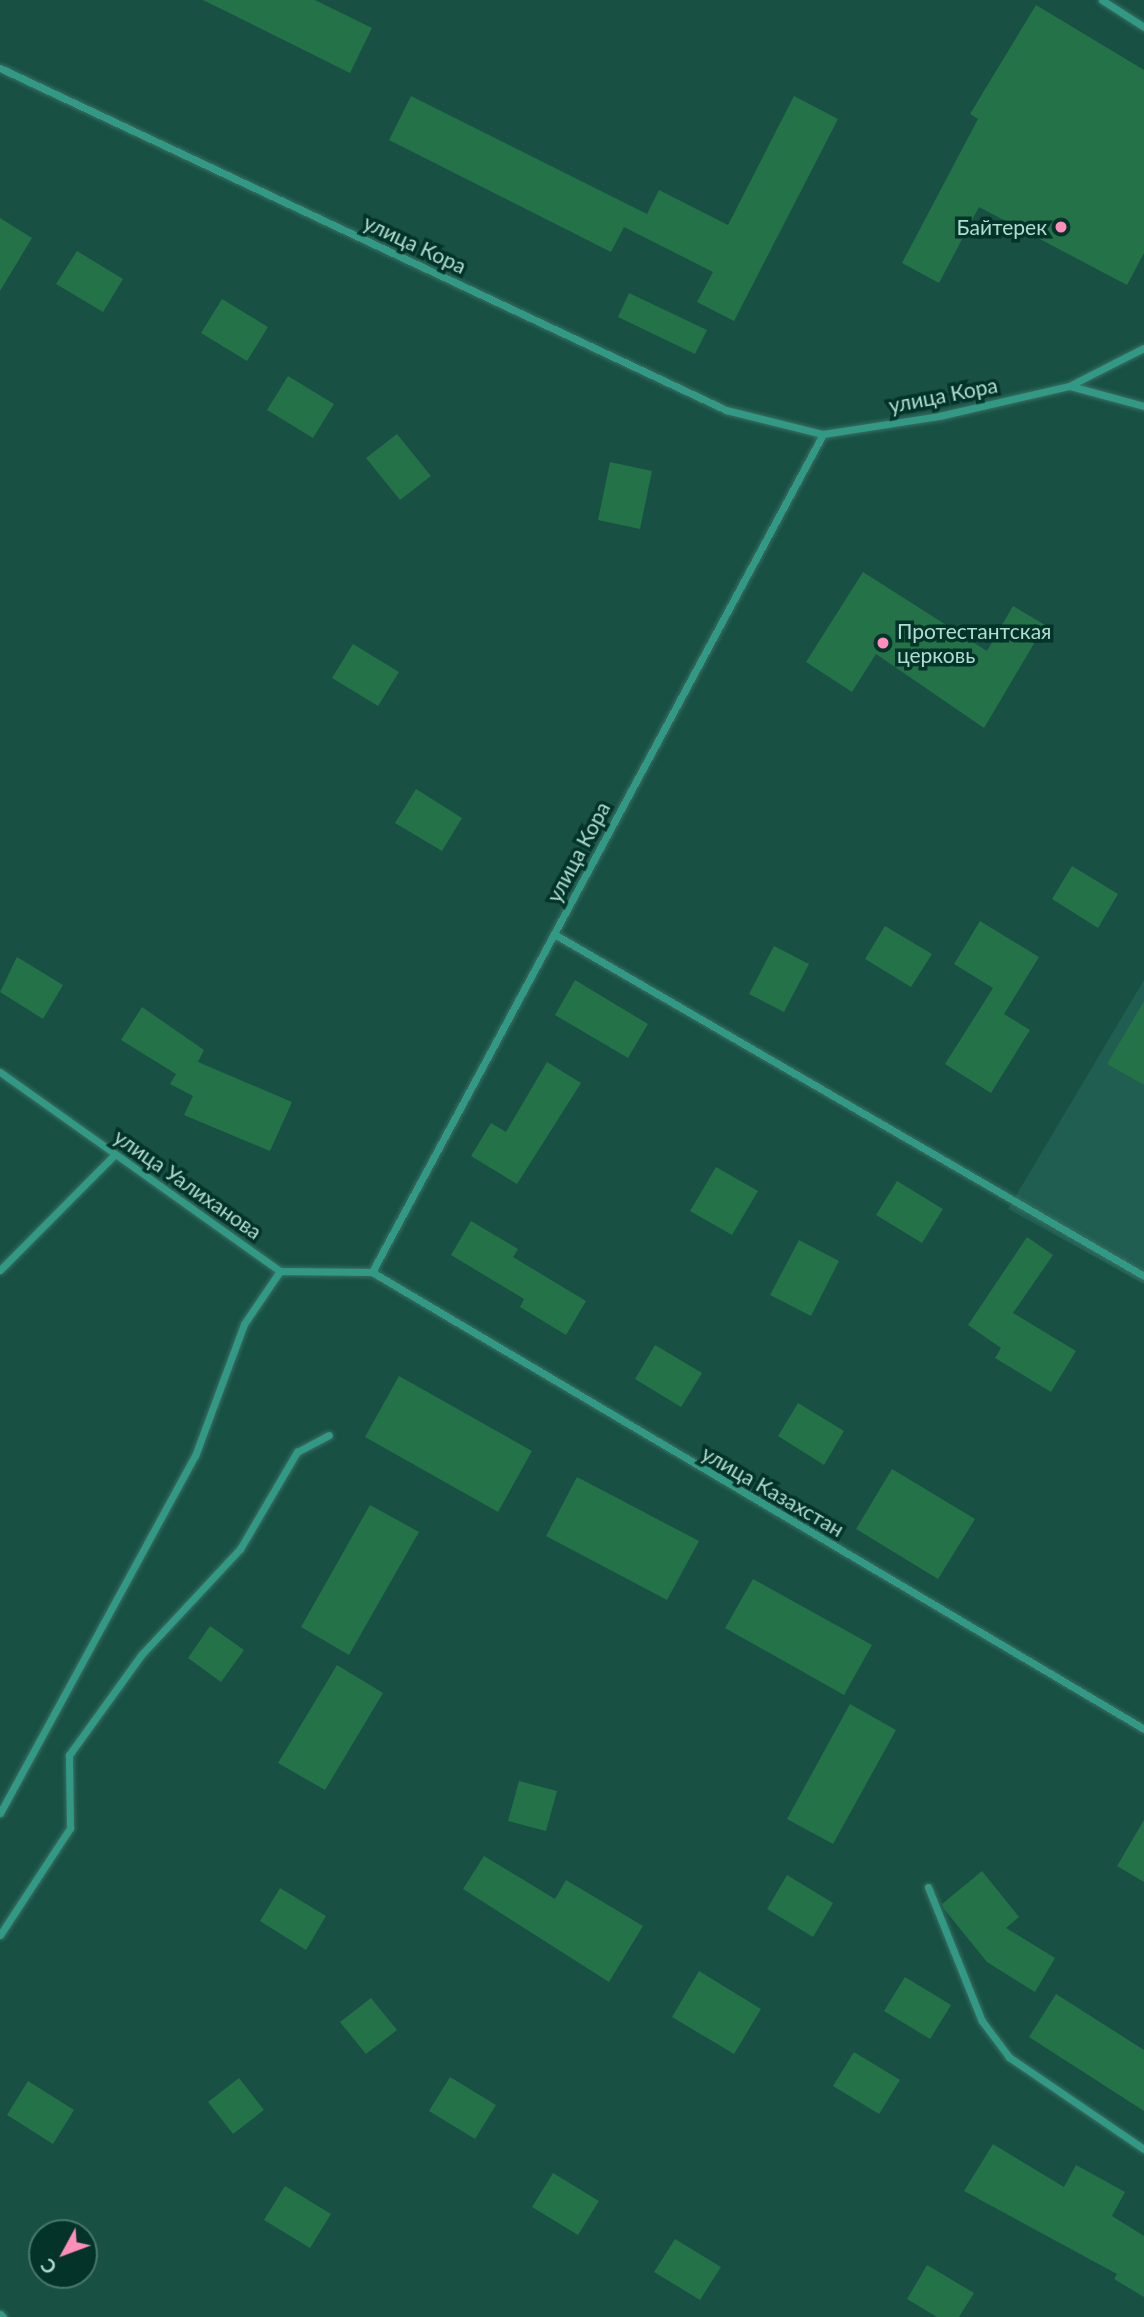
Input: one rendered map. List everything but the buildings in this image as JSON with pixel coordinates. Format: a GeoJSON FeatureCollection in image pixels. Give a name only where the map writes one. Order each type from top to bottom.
{"type":"FeatureCollection","features":[{"type":"Feature","properties":{"kind":"street"},"geometry":{"type":"LineString","coordinates":[[1102,0],[1144,27]]}},
{"type":"Feature","properties":{"kind":"street","name":"улица Кора"},"geometry":{"type":"LineString","coordinates":[[0,68],[726,410],[823,434],[939,416],[1069,386]]}},
{"type":"Feature","properties":{"kind":"street"},"geometry":{"type":"LineString","coordinates":[[1069,386],[1144,348]]}},
{"type":"Feature","properties":{"kind":"street"},"geometry":{"type":"LineString","coordinates":[[1069,386],[1144,406]]}},
{"type":"Feature","properties":{"kind":"street","name":"улица Кора"},"geometry":{"type":"LineString","coordinates":[[372,1272],[823,434]]}},
{"type":"Feature","properties":{"kind":"street"},"geometry":{"type":"LineString","coordinates":[[554,934],[1144,1276]]}},
{"type":"Feature","properties":{"kind":"street","name":"улица Уалиханова"},"geometry":{"type":"LineString","coordinates":[[0,1072],[280,1271]]}},
{"type":"Feature","properties":{"kind":"street"},"geometry":{"type":"LineString","coordinates":[[0,1270],[115,1154]]}},
{"type":"Feature","properties":{"kind":"street"},"geometry":{"type":"LineString","coordinates":[[0,1813],[195,1456],[244,1324],[280,1271],[372,1272]]}},
{"type":"Feature","properties":{"kind":"street","name":"улица Казахстан"},"geometry":{"type":"LineString","coordinates":[[372,1272],[384,1283],[1144,1729]]}},
{"type":"Feature","properties":{"kind":"street"},"geometry":{"type":"LineString","coordinates":[[0,1935],[70,1828],[69,1755],[141,1655],[240,1549],[297,1452],[329,1435]]}},
{"type":"Feature","properties":{"kind":"street"},"geometry":{"type":"LineString","coordinates":[[928,1887],[982,2021],[1009,2057],[1144,2149]]}},
{"type":"Feature","properties":{"kind":"shaded area"},"geometry":{"type":"Polygon","coordinates":[[[1144,980],[1144,1284],[1008,1209],[1144,980]]]}},
{"type":"Feature","properties":{"kind":"place","name":"Байтерек"},"geometry":{"type":"Point","coordinates":[1061,227]}},
{"type":"Feature","properties":{"kind":"place","name":"Протестантская церковь"},"geometry":{"type":"Point","coordinates":[883,643]}}]}
